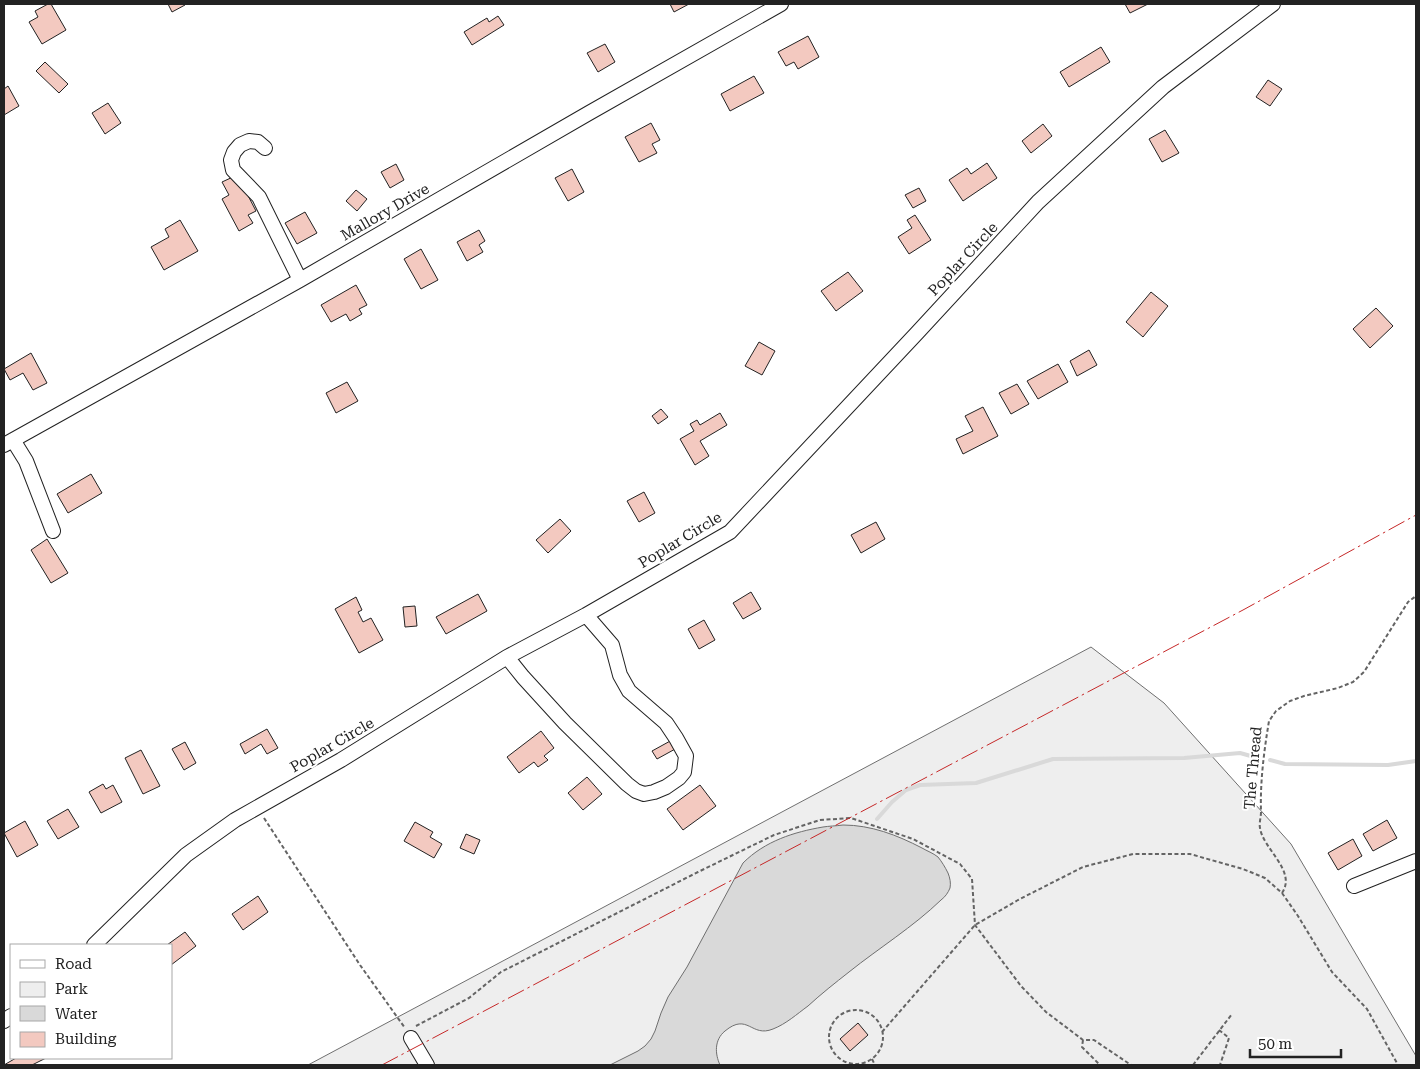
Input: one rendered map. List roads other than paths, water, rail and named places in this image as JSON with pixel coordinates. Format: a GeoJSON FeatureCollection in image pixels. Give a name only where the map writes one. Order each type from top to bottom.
{"type":"FeatureCollection","features":[{"type":"Feature","properties":{"kind":"street","name":"Mallory Drive"},"geometry":{"type":"LineString","coordinates":[[9,443],[300,280],[781,4]]}},
{"type":"Feature","properties":{"kind":"street","name":"Poplar Circle"},"geometry":{"type":"LineString","coordinates":[[95,944],[186,855],[235,820],[341,760],[508,657],[586,615],[730,532],[1038,202],[1163,87],[1272,4]]}},
{"type":"Feature","properties":{"kind":"street"},"geometry":{"type":"LineString","coordinates":[[265,148],[258,142],[249,141],[240,145],[234,152],[231,160],[233,170],[259,197],[300,280]]}},
{"type":"Feature","properties":{"kind":"street"},"geometry":{"type":"LineString","coordinates":[[9,443],[26,461],[54,531]]}},
{"type":"Feature","properties":{"kind":"street"},"geometry":{"type":"LineString","coordinates":[[508,657],[518,671],[565,723],[627,784],[644,794],[666,787],[684,772],[686,756],[666,723],[629,691],[620,675],[612,646],[586,615]]}},
{"type":"Feature","properties":{"kind":"street"},"geometry":{"type":"LineString","coordinates":[[1354,886],[1416,861]]}},
{"type":"Feature","properties":{"kind":"street"},"geometry":{"type":"LineString","coordinates":[[411,1032],[427,1065]]}},
{"type":"Feature","properties":{"kind":"water"},"geometry":{"type":"Polygon","coordinates":[[[853,825],[884,832],[903,839],[938,857],[949,877],[950,888],[947,893],[919,919],[791,1019],[766,1031],[739,1024],[725,1031],[721,1035],[716,1047],[720,1065],[610,1065],[638,1051],[651,1039],[668,997],[687,967],[743,863],[770,843],[780,839],[812,829],[853,825]]]}},
{"type":"Feature","properties":{"kind":"waterway"},"geometry":{"type":"LineString","coordinates":[[877,819],[906,790],[920,785],[976,783],[1053,759],[1184,758],[1240,753],[1258,758]]}},
{"type":"Feature","properties":{"kind":"waterway"},"geometry":{"type":"LineString","coordinates":[[1270,760],[1285,764],[1388,765],[1416,761]]}}]}
